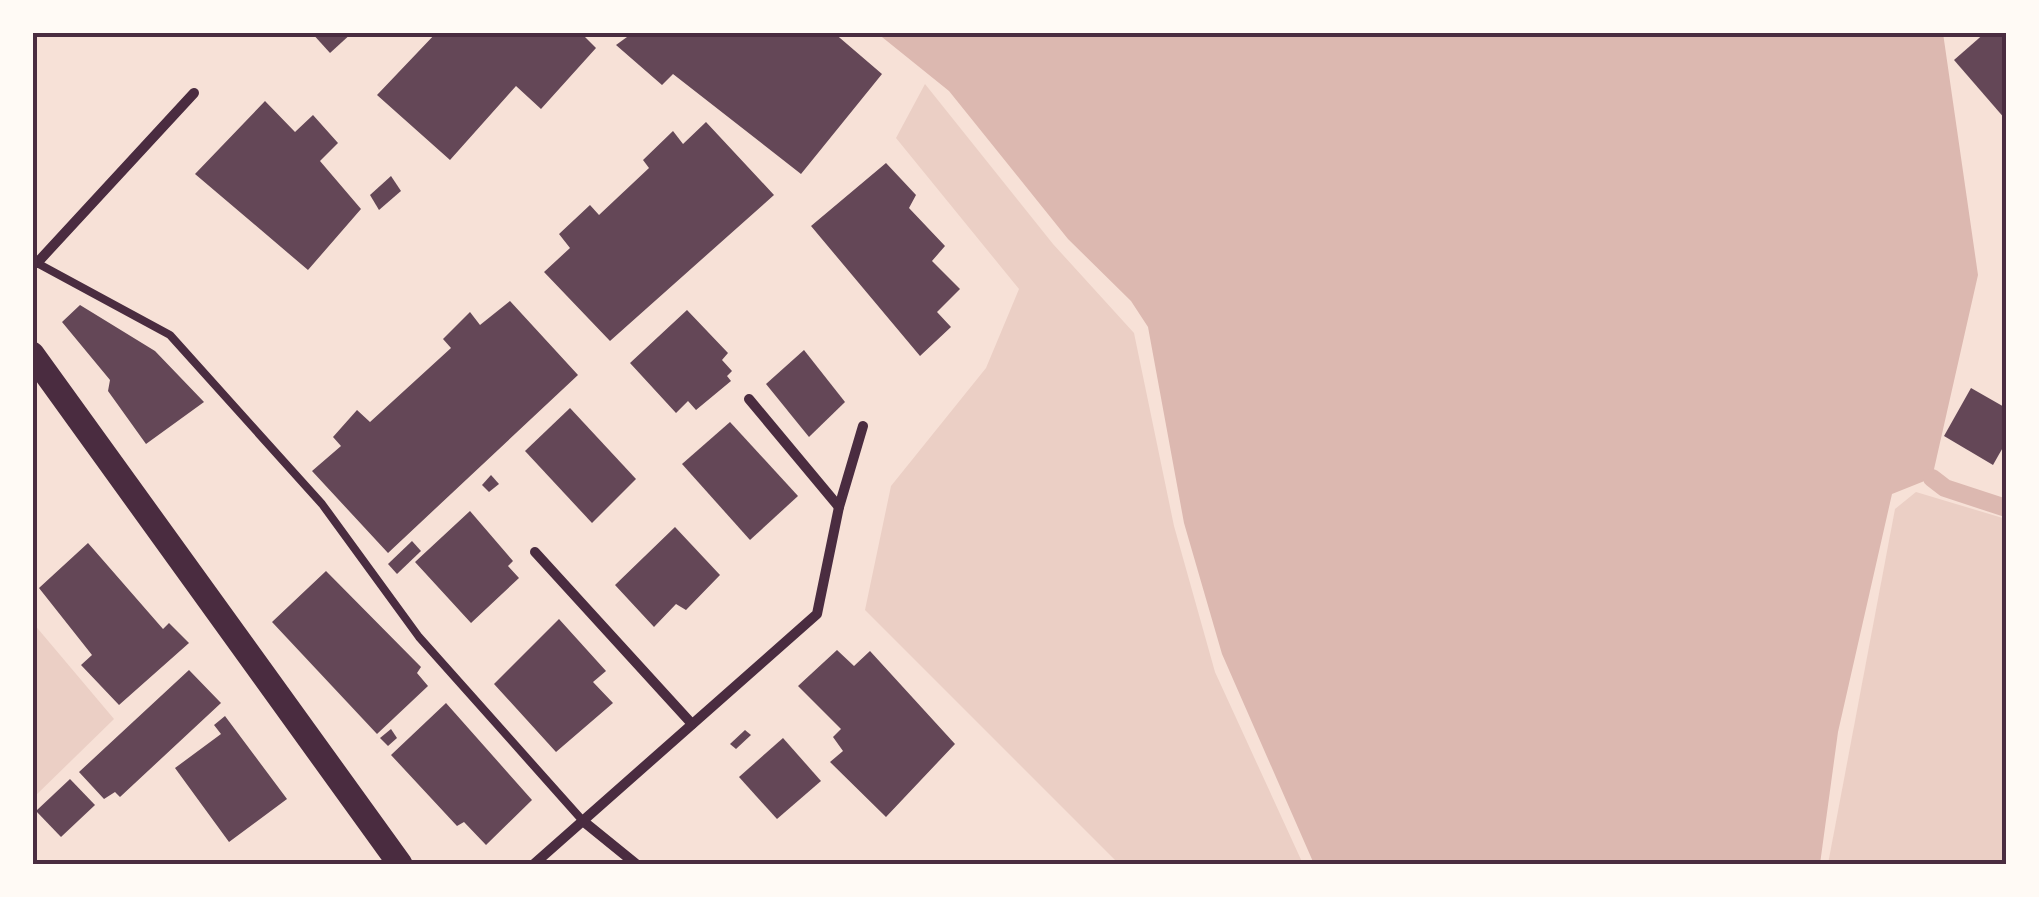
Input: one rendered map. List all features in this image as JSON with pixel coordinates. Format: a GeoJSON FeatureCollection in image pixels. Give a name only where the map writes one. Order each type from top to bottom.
{"type":"FeatureCollection","features":[{"type":"Feature","properties":{"kind":"main road"},"geometry":{"type":"LineString","coordinates":[[32,354],[400,864]]}},
{"type":"Feature","properties":{"kind":"street"},"geometry":{"type":"LineString","coordinates":[[35,264],[194,93]]}},
{"type":"Feature","properties":{"kind":"street"},"geometry":{"type":"LineString","coordinates":[[749,400],[839,507]]}},
{"type":"Feature","properties":{"kind":"street"},"geometry":{"type":"LineString","coordinates":[[534,864],[817,614],[839,507],[863,426]]}},
{"type":"Feature","properties":{"kind":"street"},"geometry":{"type":"LineString","coordinates":[[535,552],[692,724]]}},
{"type":"Feature","properties":{"kind":"street"},"geometry":{"type":"LineString","coordinates":[[583,821],[636,864]]}},
{"type":"Feature","properties":{"kind":"lane"},"geometry":{"type":"LineString","coordinates":[[35,264],[170,336],[322,504],[419,637],[583,821]]}},
{"type":"Feature","properties":{"kind":"shaded area"},"geometry":{"type":"Polygon","coordinates":[[[877,33],[1943,33],[1978,275],[1932,478],[1892,494],[1838,732],[1820,864],[1314,864],[1222,654],[1184,523],[1148,327],[1131,301],[1068,239],[949,91],[877,33]]]}},
{"type":"Feature","properties":{"kind":"shaded area"},"geometry":{"type":"Polygon","coordinates":[[[925,84],[1053,244],[1134,333],[1174,526],[1215,672],[1303,864],[1119,864],[865,610],[891,486],[986,368],[1019,289],[896,138],[925,84]]]}},
{"type":"Feature","properties":{"kind":"shaded area"},"geometry":{"type":"Polygon","coordinates":[[[1916,492],[2006,519],[2006,864],[1828,864],[1895,509],[1916,492]]]}},
{"type":"Feature","properties":{"kind":"shaded area"},"geometry":{"type":"Polygon","coordinates":[[[33,623],[114,719],[32,798],[33,623]]]}},
{"type":"Feature","properties":{"kind":"building"},"geometry":{"type":"Polygon","coordinates":[[[311,32],[353,32],[330,53],[311,32]]]}},
{"type":"Feature","properties":{"kind":"building"},"geometry":{"type":"Polygon","coordinates":[[[437,32],[580,32],[596,48],[541,109],[516,86],[450,160],[377,95],[437,32]]]}},
{"type":"Feature","properties":{"kind":"building"},"geometry":{"type":"Polygon","coordinates":[[[624,32],[833,32],[882,74],[801,174],[673,74],[662,85],[616,45],[627,37],[624,32]]]}},
{"type":"Feature","properties":{"kind":"building"},"geometry":{"type":"Polygon","coordinates":[[[1986,32],[2006,35],[2006,120],[1954,60],[1986,32]]]}},
{"type":"Feature","properties":{"kind":"building"},"geometry":{"type":"Polygon","coordinates":[[[265,101],[295,132],[313,115],[338,143],[320,161],[361,209],[308,270],[195,174],[265,101]]]}},
{"type":"Feature","properties":{"kind":"building"},"geometry":{"type":"Polygon","coordinates":[[[706,122],[774,195],[610,341],[544,272],[570,248],[559,234],[590,205],[599,215],[649,168],[643,160],[673,131],[683,144],[706,122]]]}},
{"type":"Feature","properties":{"kind":"building"},"geometry":{"type":"Polygon","coordinates":[[[886,163],[916,195],[909,208],[945,246],[932,261],[960,289],[937,312],[951,327],[920,356],[811,226],[886,163]]]}},
{"type":"Feature","properties":{"kind":"building"},"geometry":{"type":"Polygon","coordinates":[[[391,176],[401,191],[379,210],[370,195],[391,176]]]}},
{"type":"Feature","properties":{"kind":"building"},"geometry":{"type":"Polygon","coordinates":[[[510,301],[578,375],[388,553],[312,471],[341,446],[333,437],[357,410],[370,422],[451,348],[443,339],[470,312],[480,325],[510,301]]]}},
{"type":"Feature","properties":{"kind":"building"},"geometry":{"type":"Polygon","coordinates":[[[80,305],[155,351],[204,402],[146,444],[108,391],[110,380],[62,322],[80,305]]]}},
{"type":"Feature","properties":{"kind":"building"},"geometry":{"type":"Polygon","coordinates":[[[687,310],[728,353],[722,360],[732,371],[727,376],[731,381],[696,410],[688,401],[676,413],[630,363],[687,310]]]}},
{"type":"Feature","properties":{"kind":"building"},"geometry":{"type":"Polygon","coordinates":[[[804,350],[845,402],[809,437],[766,384],[804,350]]]}},
{"type":"Feature","properties":{"kind":"building"},"geometry":{"type":"Polygon","coordinates":[[[1971,388],[2006,408],[2006,442],[1993,465],[1944,436],[1971,388]]]}},
{"type":"Feature","properties":{"kind":"building"},"geometry":{"type":"Polygon","coordinates":[[[570,408],[636,479],[592,523],[525,451],[570,408]]]}},
{"type":"Feature","properties":{"kind":"building"},"geometry":{"type":"Polygon","coordinates":[[[730,422],[798,496],[750,540],[682,464],[730,422]]]}},
{"type":"Feature","properties":{"kind":"building"},"geometry":{"type":"Polygon","coordinates":[[[491,475],[499,484],[489,492],[482,485],[491,475]]]}},
{"type":"Feature","properties":{"kind":"building"},"geometry":{"type":"Polygon","coordinates":[[[470,511],[513,561],[508,566],[519,578],[471,623],[415,562],[470,511]]]}},
{"type":"Feature","properties":{"kind":"building"},"geometry":{"type":"Polygon","coordinates":[[[675,527],[720,575],[686,610],[676,604],[654,627],[615,585],[675,527]]]}},
{"type":"Feature","properties":{"kind":"building"},"geometry":{"type":"Polygon","coordinates":[[[412,541],[421,551],[397,574],[388,564],[412,541]]]}},
{"type":"Feature","properties":{"kind":"building"},"geometry":{"type":"Polygon","coordinates":[[[88,543],[163,629],[169,623],[189,643],[119,705],[81,665],[92,655],[39,588],[88,543]]]}},
{"type":"Feature","properties":{"kind":"building"},"geometry":{"type":"Polygon","coordinates":[[[326,571],[421,667],[417,673],[428,686],[377,734],[272,622],[326,571]]]}},
{"type":"Feature","properties":{"kind":"building"},"geometry":{"type":"Polygon","coordinates":[[[559,619],[606,671],[593,682],[613,703],[556,752],[494,684],[559,619]]]}},
{"type":"Feature","properties":{"kind":"building"},"geometry":{"type":"Polygon","coordinates":[[[837,650],[854,666],[870,651],[955,744],[886,817],[830,762],[843,751],[833,737],[841,729],[798,686],[837,650]]]}},
{"type":"Feature","properties":{"kind":"building"},"geometry":{"type":"Polygon","coordinates":[[[189,670],[221,703],[120,797],[115,792],[104,799],[79,772],[189,670]]]}},
{"type":"Feature","properties":{"kind":"building"},"geometry":{"type":"Polygon","coordinates":[[[446,703],[532,800],[486,845],[464,822],[457,826],[391,755],[446,703]]]}},
{"type":"Feature","properties":{"kind":"building"},"geometry":{"type":"Polygon","coordinates":[[[225,716],[287,799],[229,842],[175,768],[221,734],[214,725],[225,716]]]}},
{"type":"Feature","properties":{"kind":"building"},"geometry":{"type":"Polygon","coordinates":[[[391,729],[397,738],[388,746],[380,738],[391,729]]]}},
{"type":"Feature","properties":{"kind":"building"},"geometry":{"type":"Polygon","coordinates":[[[745,730],[751,735],[736,749],[730,744],[745,730]]]}},
{"type":"Feature","properties":{"kind":"building"},"geometry":{"type":"Polygon","coordinates":[[[783,738],[821,781],[777,819],[739,777],[783,738]]]}},
{"type":"Feature","properties":{"kind":"building"},"geometry":{"type":"Polygon","coordinates":[[[70,779],[95,805],[61,837],[36,811],[70,779]]]}},
{"type":"Feature","properties":{"kind":"waterway"},"geometry":{"type":"LineString","coordinates":[[1932,478],[1945,488],[2006,508]]}}]}
